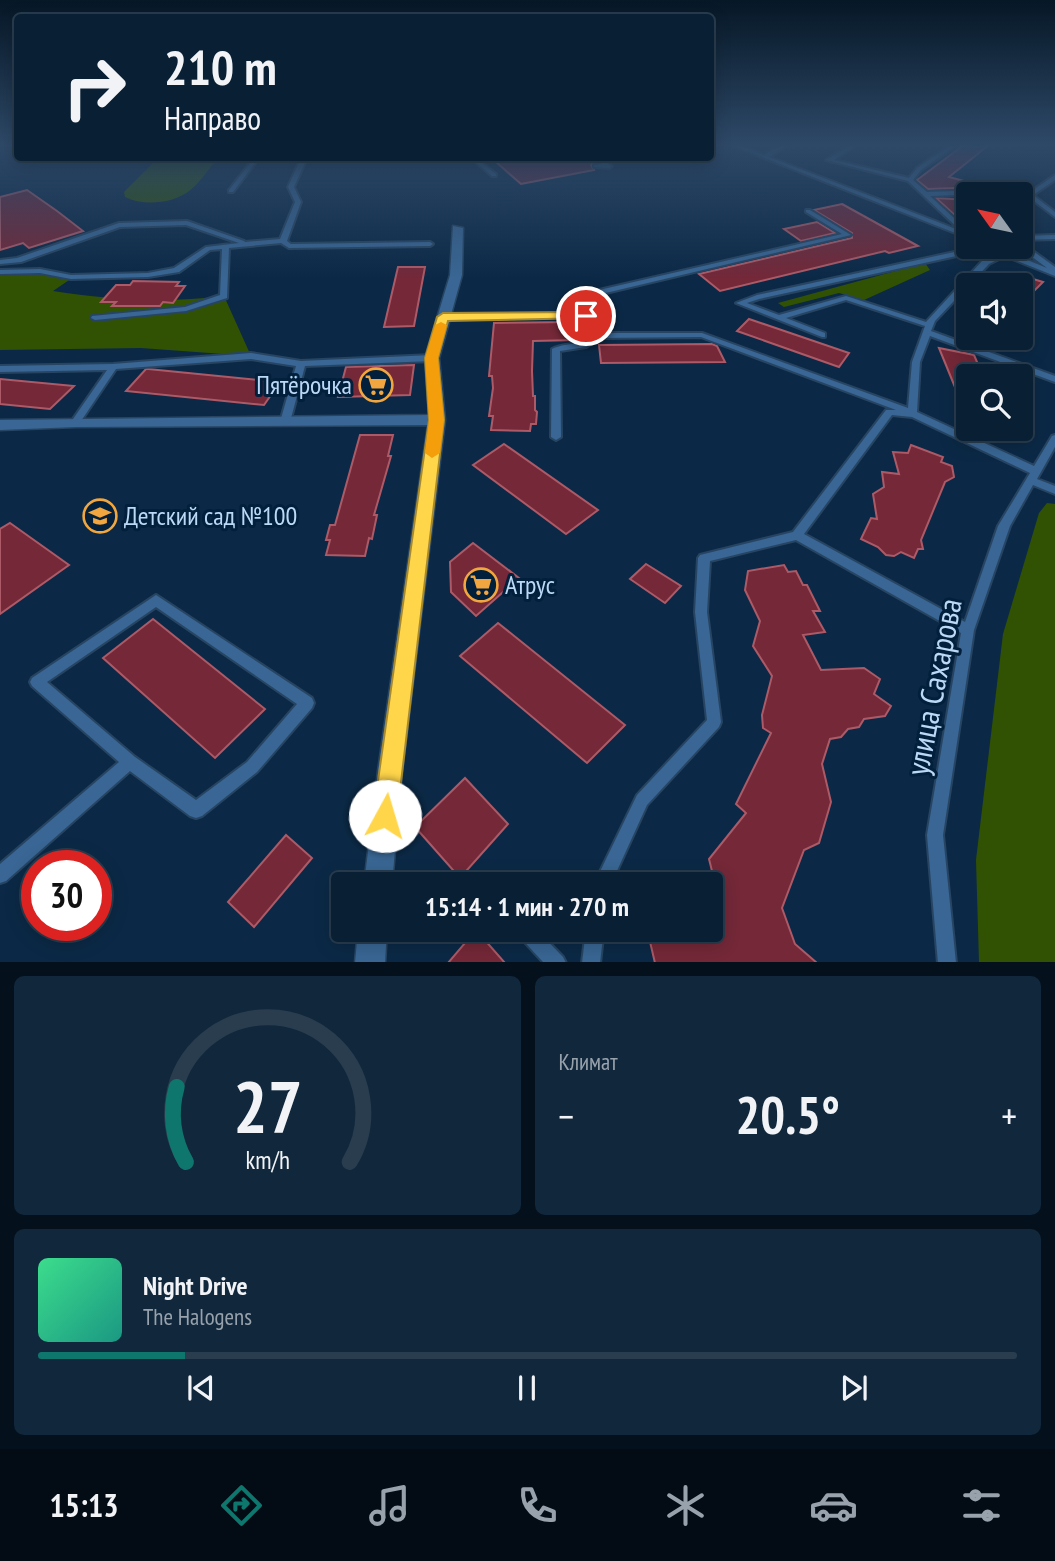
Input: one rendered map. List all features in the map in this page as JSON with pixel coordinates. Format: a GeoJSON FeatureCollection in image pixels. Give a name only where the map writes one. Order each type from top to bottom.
{"type":"FeatureCollection","features":[{"type":"Feature","properties":{"kind":"street"},"geometry":{"type":"LineString","coordinates":[[379,872],[436,420],[432,358],[456,275],[457,228]]}},
{"type":"Feature","properties":{"kind":"street"},"geometry":{"type":"LineString","coordinates":[[0,425],[76,422],[436,420]]}},
{"type":"Feature","properties":{"kind":"street"},"geometry":{"type":"LineString","coordinates":[[370,962],[372,942]]}},
{"type":"Feature","properties":{"kind":"lane"},"geometry":{"type":"LineString","coordinates":[[283,241],[298,202],[292,189]]}},
{"type":"Feature","properties":{"kind":"lane"},"geometry":{"type":"LineString","coordinates":[[850,189],[956,230]]}},
{"type":"Feature","properties":{"kind":"lane"},"geometry":{"type":"LineString","coordinates":[[920,189],[956,224]]}},
{"type":"Feature","properties":{"kind":"lane"},"geometry":{"type":"LineString","coordinates":[[925,194],[956,193]]}},
{"type":"Feature","properties":{"kind":"lane"},"geometry":{"type":"LineString","coordinates":[[1033,199],[1055,215]]}},
{"type":"Feature","properties":{"kind":"lane"},"geometry":{"type":"LineString","coordinates":[[597,336],[589,295],[848,235],[808,211]]}},
{"type":"Feature","properties":{"kind":"lane"},"geometry":{"type":"LineString","coordinates":[[0,262],[18,260],[119,225],[187,223],[248,244]]}},
{"type":"Feature","properties":{"kind":"lane"},"geometry":{"type":"LineString","coordinates":[[1033,238],[1055,237]]}},
{"type":"Feature","properties":{"kind":"lane"},"geometry":{"type":"LineString","coordinates":[[0,272],[40,271],[71,277],[148,275],[176,270],[208,248],[226,246],[283,241],[289,246],[430,244]]}},
{"type":"Feature","properties":{"kind":"lane"},"geometry":{"type":"LineString","coordinates":[[95,318],[186,309],[224,296],[226,246]]}},
{"type":"Feature","properties":{"kind":"lane"},"geometry":{"type":"LineString","coordinates":[[822,335],[740,303],[956,254]]}},
{"type":"Feature","properties":{"kind":"lane"},"geometry":{"type":"LineString","coordinates":[[1033,255],[1055,273]]}},
{"type":"Feature","properties":{"kind":"lane"},"geometry":{"type":"LineString","coordinates":[[912,414],[916,362],[931,320],[986,262],[993,259]]}},
{"type":"Feature","properties":{"kind":"lane"},"geometry":{"type":"LineString","coordinates":[[1017,259],[1055,273]]}},
{"type":"Feature","properties":{"kind":"lane"},"geometry":{"type":"LineString","coordinates":[[779,318],[846,298],[1055,379]]}},
{"type":"Feature","properties":{"kind":"lane"},"geometry":{"type":"LineString","coordinates":[[443,317],[593,316]]}},
{"type":"Feature","properties":{"kind":"lane"},"geometry":{"type":"LineString","coordinates":[[556,437],[555,349],[589,344],[597,336],[702,335],[912,414],[1055,490]]}},
{"type":"Feature","properties":{"kind":"lane"},"geometry":{"type":"LineString","coordinates":[[0,369],[113,367],[251,356],[301,364],[432,358]]}},
{"type":"Feature","properties":{"kind":"lane"},"geometry":{"type":"LineString","coordinates":[[285,422],[301,364]]}},
{"type":"Feature","properties":{"kind":"lane"},"geometry":{"type":"LineString","coordinates":[[76,422],[113,367]]}},
{"type":"Feature","properties":{"kind":"lane"},"geometry":{"type":"LineString","coordinates":[[608,872],[642,800],[714,722],[701,612],[704,558],[797,535],[889,412],[912,414]]}},
{"type":"Feature","properties":{"kind":"lane","name":"улица Сахарова"},"geometry":{"type":"LineString","coordinates":[[947,962],[935,835],[968,630],[1004,526],[1055,438]]}},
{"type":"Feature","properties":{"kind":"lane"},"geometry":{"type":"LineString","coordinates":[[797,535],[968,630]]}},
{"type":"Feature","properties":{"kind":"lane"},"geometry":{"type":"LineString","coordinates":[[156,600],[307,703],[252,767],[196,810],[130,762],[37,682],[156,600]]}},
{"type":"Feature","properties":{"kind":"lane"},"geometry":{"type":"LineString","coordinates":[[0,875],[130,762]]}},
{"type":"Feature","properties":{"kind":"lane"},"geometry":{"type":"LineString","coordinates":[[537,942],[557,962]]}},
{"type":"Feature","properties":{"kind":"lane"},"geometry":{"type":"LineString","coordinates":[[591,962],[593,942]]}},
{"type":"Feature","properties":{"kind":"green space"},"geometry":{"type":"Polygon","coordinates":[[[127,189],[192,189],[174,199],[149,202],[132,200],[125,197],[124,192],[127,189]]]}},
{"type":"Feature","properties":{"kind":"green space"},"geometry":{"type":"Polygon","coordinates":[[[925,263],[930,270],[864,300],[839,293],[784,307],[778,303],[925,263]]]}},
{"type":"Feature","properties":{"kind":"green space"},"geometry":{"type":"Polygon","coordinates":[[[40,271],[72,278],[53,291],[74,294],[160,300],[224,296],[251,356],[141,348],[0,350],[0,272],[40,271]]]}},
{"type":"Feature","properties":{"kind":"green space"},"geometry":{"type":"Polygon","coordinates":[[[1047,503],[1055,504],[1055,962],[979,962],[976,860],[1003,634],[1039,513],[1047,503]]]}},
{"type":"Feature","properties":{"kind":"building"},"geometry":{"type":"Polygon","coordinates":[[[27,190],[83,231],[29,248],[23,243],[0,250],[0,197],[27,190]]]}},
{"type":"Feature","properties":{"kind":"building"},"geometry":{"type":"Polygon","coordinates":[[[936,198],[956,199],[956,216],[936,198]]]}},
{"type":"Feature","properties":{"kind":"building"},"geometry":{"type":"Polygon","coordinates":[[[842,204],[918,246],[889,253],[885,251],[720,291],[699,274],[852,238],[852,233],[814,210],[842,204]]]}},
{"type":"Feature","properties":{"kind":"building"},"geometry":{"type":"Polygon","coordinates":[[[817,222],[835,233],[801,241],[784,229],[817,222]]]}},
{"type":"Feature","properties":{"kind":"building"},"geometry":{"type":"Polygon","coordinates":[[[398,267],[425,267],[414,326],[384,327],[398,267]]]}},
{"type":"Feature","properties":{"kind":"building"},"geometry":{"type":"Polygon","coordinates":[[[1033,279],[1043,282],[1033,292],[1033,279]]]}},
{"type":"Feature","properties":{"kind":"building"},"geometry":{"type":"Polygon","coordinates":[[[133,281],[179,282],[176,286],[185,286],[173,303],[163,302],[160,306],[112,306],[116,302],[101,302],[116,285],[130,285],[133,281]]]}},
{"type":"Feature","properties":{"kind":"building"},"geometry":{"type":"Polygon","coordinates":[[[749,319],[849,353],[839,367],[737,331],[749,319]]]}},
{"type":"Feature","properties":{"kind":"building"},"geometry":{"type":"Polygon","coordinates":[[[494,323],[586,324],[587,336],[577,340],[533,341],[536,424],[531,424],[530,431],[491,430],[493,416],[489,416],[493,388],[492,376],[489,376],[494,323]]]}},
{"type":"Feature","properties":{"kind":"building"},"geometry":{"type":"Polygon","coordinates":[[[599,345],[717,346],[725,362],[601,363],[599,345]]]}},
{"type":"Feature","properties":{"kind":"building"},"geometry":{"type":"Polygon","coordinates":[[[939,348],[974,355],[978,364],[956,364],[956,390],[939,348]]]}},
{"type":"Feature","properties":{"kind":"building","name":"Пятёрочка"},"geometry":{"type":"Polygon","coordinates":[[[414,365],[410,395],[338,397],[346,367],[414,365]]]}},
{"type":"Feature","properties":{"kind":"building"},"geometry":{"type":"Polygon","coordinates":[[[146,369],[280,382],[264,405],[126,391],[146,369]]]}},
{"type":"Feature","properties":{"kind":"building"},"geometry":{"type":"Polygon","coordinates":[[[0,379],[74,386],[50,409],[0,404],[0,379]]]}},
{"type":"Feature","properties":{"kind":"building"},"geometry":{"type":"Polygon","coordinates":[[[360,435],[393,435],[388,456],[391,456],[374,515],[377,515],[372,539],[369,538],[365,556],[326,555],[330,525],[335,525],[360,435]]]}},
{"type":"Feature","properties":{"kind":"building"},"geometry":{"type":"Polygon","coordinates":[[[504,444],[598,510],[566,534],[473,465],[504,444]]]}},
{"type":"Feature","properties":{"kind":"building"},"geometry":{"type":"Polygon","coordinates":[[[911,445],[943,457],[941,462],[952,466],[954,477],[945,482],[921,540],[923,549],[918,549],[914,558],[901,552],[894,556],[886,555],[878,547],[861,539],[871,518],[877,519],[873,494],[884,487],[882,472],[899,474],[893,452],[908,453],[911,445]]]}},
{"type":"Feature","properties":{"kind":"building"},"geometry":{"type":"Polygon","coordinates":[[[10,523],[69,565],[0,614],[0,529],[10,523]]]}},
{"type":"Feature","properties":{"kind":"building","name":"Атрус"},"geometry":{"type":"Polygon","coordinates":[[[473,543],[519,578],[476,616],[451,592],[450,562],[473,543]]]}},
{"type":"Feature","properties":{"kind":"building"},"geometry":{"type":"Polygon","coordinates":[[[646,564],[681,586],[665,603],[630,579],[646,564]]]}},
{"type":"Feature","properties":{"kind":"building"},"geometry":{"type":"Polygon","coordinates":[[[784,565],[788,572],[796,571],[803,585],[807,585],[820,611],[813,611],[825,632],[803,635],[821,670],[864,668],[880,679],[874,694],[891,706],[885,716],[864,719],[859,727],[848,729],[841,737],[830,739],[822,764],[831,802],[819,843],[804,850],[782,908],[795,944],[816,962],[655,962],[650,942],[723,942],[723,872],[712,872],[709,859],[746,813],[736,804],[771,733],[763,728],[762,715],[772,676],[753,646],[760,621],[745,590],[748,571],[784,565]]]}},
{"type":"Feature","properties":{"kind":"building"},"geometry":{"type":"Polygon","coordinates":[[[153,619],[265,709],[215,758],[103,658],[153,619]]]}},
{"type":"Feature","properties":{"kind":"building"},"geometry":{"type":"Polygon","coordinates":[[[498,623],[625,725],[587,763],[460,656],[498,623]]]}},
{"type":"Feature","properties":{"kind":"building"},"geometry":{"type":"Polygon","coordinates":[[[465,778],[508,824],[465,872],[455,872],[415,827],[465,778]]]}},
{"type":"Feature","properties":{"kind":"building"},"geometry":{"type":"Polygon","coordinates":[[[286,835],[312,858],[254,927],[228,902],[286,835]]]}},
{"type":"Feature","properties":{"kind":"building"},"geometry":{"type":"Polygon","coordinates":[[[466,942],[487,942],[504,962],[449,962],[466,942]]]}},
{"type":"Feature","properties":{"kind":"slow traffic"},"geometry":{"type":"LineString","coordinates":[[432,453],[436,420],[432,358],[441,325]]}},
{"type":"Feature","properties":{"kind":"place","name":"Пятёрочка"},"geometry":{"type":"Point","coordinates":[376,385]}},
{"type":"Feature","properties":{"kind":"place","name":"Детский сад №100"},"geometry":{"type":"Point","coordinates":[100,516]}},
{"type":"Feature","properties":{"kind":"place","name":"Атрус"},"geometry":{"type":"Point","coordinates":[481,585]}},
{"type":"Feature","properties":{"kind":"route"},"geometry":{"type":"LineString","coordinates":[[385,816],[436,420],[432,358],[443,317],[586,316]]}}]}
